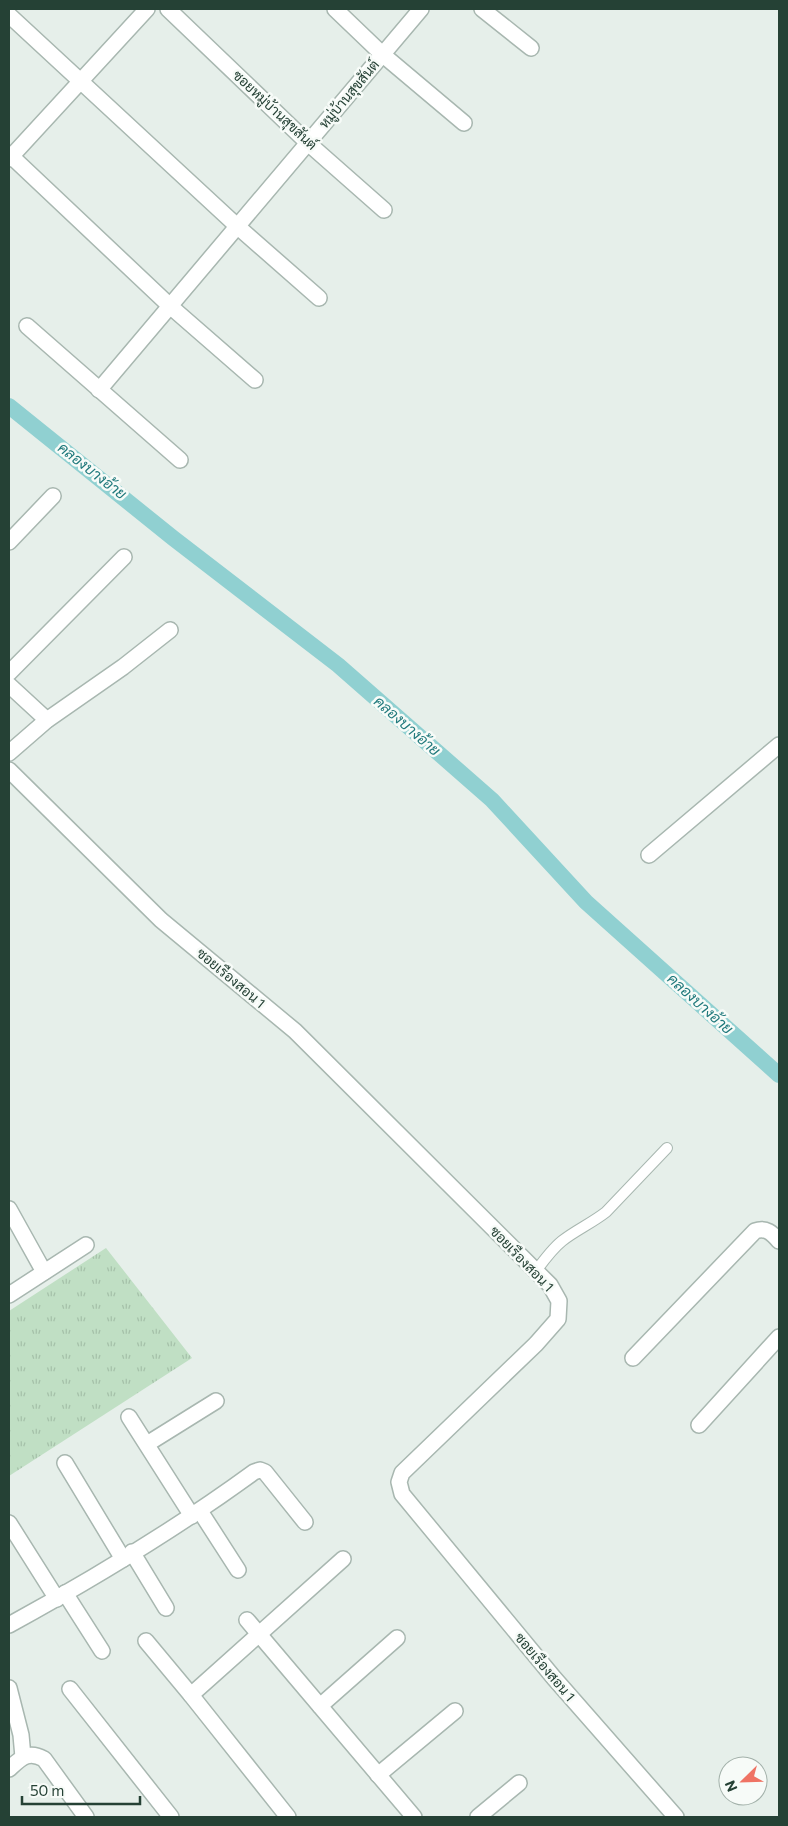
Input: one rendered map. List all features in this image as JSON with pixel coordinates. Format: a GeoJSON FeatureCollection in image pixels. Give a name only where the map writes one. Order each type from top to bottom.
{"type":"FeatureCollection","features":[{"type":"Feature","properties":{"kind":"street"},"geometry":{"type":"LineString","coordinates":[[146,9],[10,156],[170,306],[255,380]]}},
{"type":"Feature","properties":{"kind":"street","name":"ซอยหมู่บ้านสุขสันต์"},"geometry":{"type":"LineString","coordinates":[[168,9],[308,143],[384,210]]}},
{"type":"Feature","properties":{"kind":"street","name":"หมู่บ้านสุขสันต์"},"geometry":{"type":"LineString","coordinates":[[335,9],[382,54],[464,123]]}},
{"type":"Feature","properties":{"kind":"street","name":"หมู่บ้านสุขสันต์"},"geometry":{"type":"LineString","coordinates":[[99,390],[421,9]]}},
{"type":"Feature","properties":{"kind":"street"},"geometry":{"type":"LineString","coordinates":[[482,9],[531,48]]}},
{"type":"Feature","properties":{"kind":"street"},"geometry":{"type":"LineString","coordinates":[[9,15],[237,226],[319,298]]}},
{"type":"Feature","properties":{"kind":"street"},"geometry":{"type":"LineString","coordinates":[[27,326],[180,460]]}},
{"type":"Feature","properties":{"kind":"street"},"geometry":{"type":"LineString","coordinates":[[9,542],[53,496]]}},
{"type":"Feature","properties":{"kind":"street"},"geometry":{"type":"LineString","coordinates":[[9,674],[124,557]]}},
{"type":"Feature","properties":{"kind":"street"},"geometry":{"type":"LineString","coordinates":[[9,753],[47,720],[123,667],[170,630]]}},
{"type":"Feature","properties":{"kind":"street"},"geometry":{"type":"LineString","coordinates":[[9,685],[47,720]]}},
{"type":"Feature","properties":{"kind":"street"},"geometry":{"type":"LineString","coordinates":[[648,855],[779,745]]}},
{"type":"Feature","properties":{"kind":"street","name":"ซอยเรืองสอน 1"},"geometry":{"type":"LineString","coordinates":[[9,770],[161,920],[295,1031],[550,1285],[559,1301],[558,1319],[536,1344],[402,1473],[399,1482],[402,1494],[548,1670],[676,1817]]}},
{"type":"Feature","properties":{"kind":"street"},"geometry":{"type":"LineString","coordinates":[[9,1209],[44,1272]]}},
{"type":"Feature","properties":{"kind":"street"},"geometry":{"type":"LineString","coordinates":[[634,1358],[755,1231],[764,1229],[770,1231],[779,1241]]}},
{"type":"Feature","properties":{"kind":"street"},"geometry":{"type":"LineString","coordinates":[[9,1295],[86,1245]]}},
{"type":"Feature","properties":{"kind":"street"},"geometry":{"type":"LineString","coordinates":[[699,1425],[779,1337]]}},
{"type":"Feature","properties":{"kind":"street"},"geometry":{"type":"LineString","coordinates":[[147,1444],[216,1401]]}},
{"type":"Feature","properties":{"kind":"street"},"geometry":{"type":"LineString","coordinates":[[130,1416],[147,1444],[196,1514],[238,1570]]}},
{"type":"Feature","properties":{"kind":"street"},"geometry":{"type":"LineString","coordinates":[[65,1463],[166,1608]]}},
{"type":"Feature","properties":{"kind":"street"},"geometry":{"type":"LineString","coordinates":[[9,1625],[61,1596],[196,1514],[254,1472],[260,1470],[265,1472],[305,1522]]}},
{"type":"Feature","properties":{"kind":"street"},"geometry":{"type":"LineString","coordinates":[[9,1522],[102,1652]]}},
{"type":"Feature","properties":{"kind":"street"},"geometry":{"type":"LineString","coordinates":[[192,1696],[343,1559]]}},
{"type":"Feature","properties":{"kind":"street"},"geometry":{"type":"LineString","coordinates":[[248,1620],[414,1817]]}},
{"type":"Feature","properties":{"kind":"street"},"geometry":{"type":"LineString","coordinates":[[320,1706],[398,1638]]}},
{"type":"Feature","properties":{"kind":"street"},"geometry":{"type":"LineString","coordinates":[[146,1641],[288,1817]]}},
{"type":"Feature","properties":{"kind":"street"},"geometry":{"type":"LineString","coordinates":[[9,1688],[21,1735],[23,1756]]}},
{"type":"Feature","properties":{"kind":"street"},"geometry":{"type":"LineString","coordinates":[[70,1690],[171,1817]]}},
{"type":"Feature","properties":{"kind":"street"},"geometry":{"type":"LineString","coordinates":[[378,1775],[455,1711]]}},
{"type":"Feature","properties":{"kind":"street"},"geometry":{"type":"LineString","coordinates":[[9,1769],[23,1756],[36,1754],[44,1759],[86,1817]]}},
{"type":"Feature","properties":{"kind":"street"},"geometry":{"type":"LineString","coordinates":[[478,1817],[518,1783]]}},
{"type":"Feature","properties":{"kind":"lane"},"geometry":{"type":"LineString","coordinates":[[536,1271],[554,1248],[606,1212],[667,1148]]}},
{"type":"Feature","properties":{"kind":"green space"},"geometry":{"type":"Polygon","coordinates":[[[106,1248],[192,1358],[9,1476],[9,1311],[106,1248]]]}},
{"type":"Feature","properties":{"kind":"waterway","name":"คลองบางอ้าย"},"geometry":{"type":"LineString","coordinates":[[9,406],[173,538],[338,665],[492,800],[586,902],[779,1075]]}}]}
